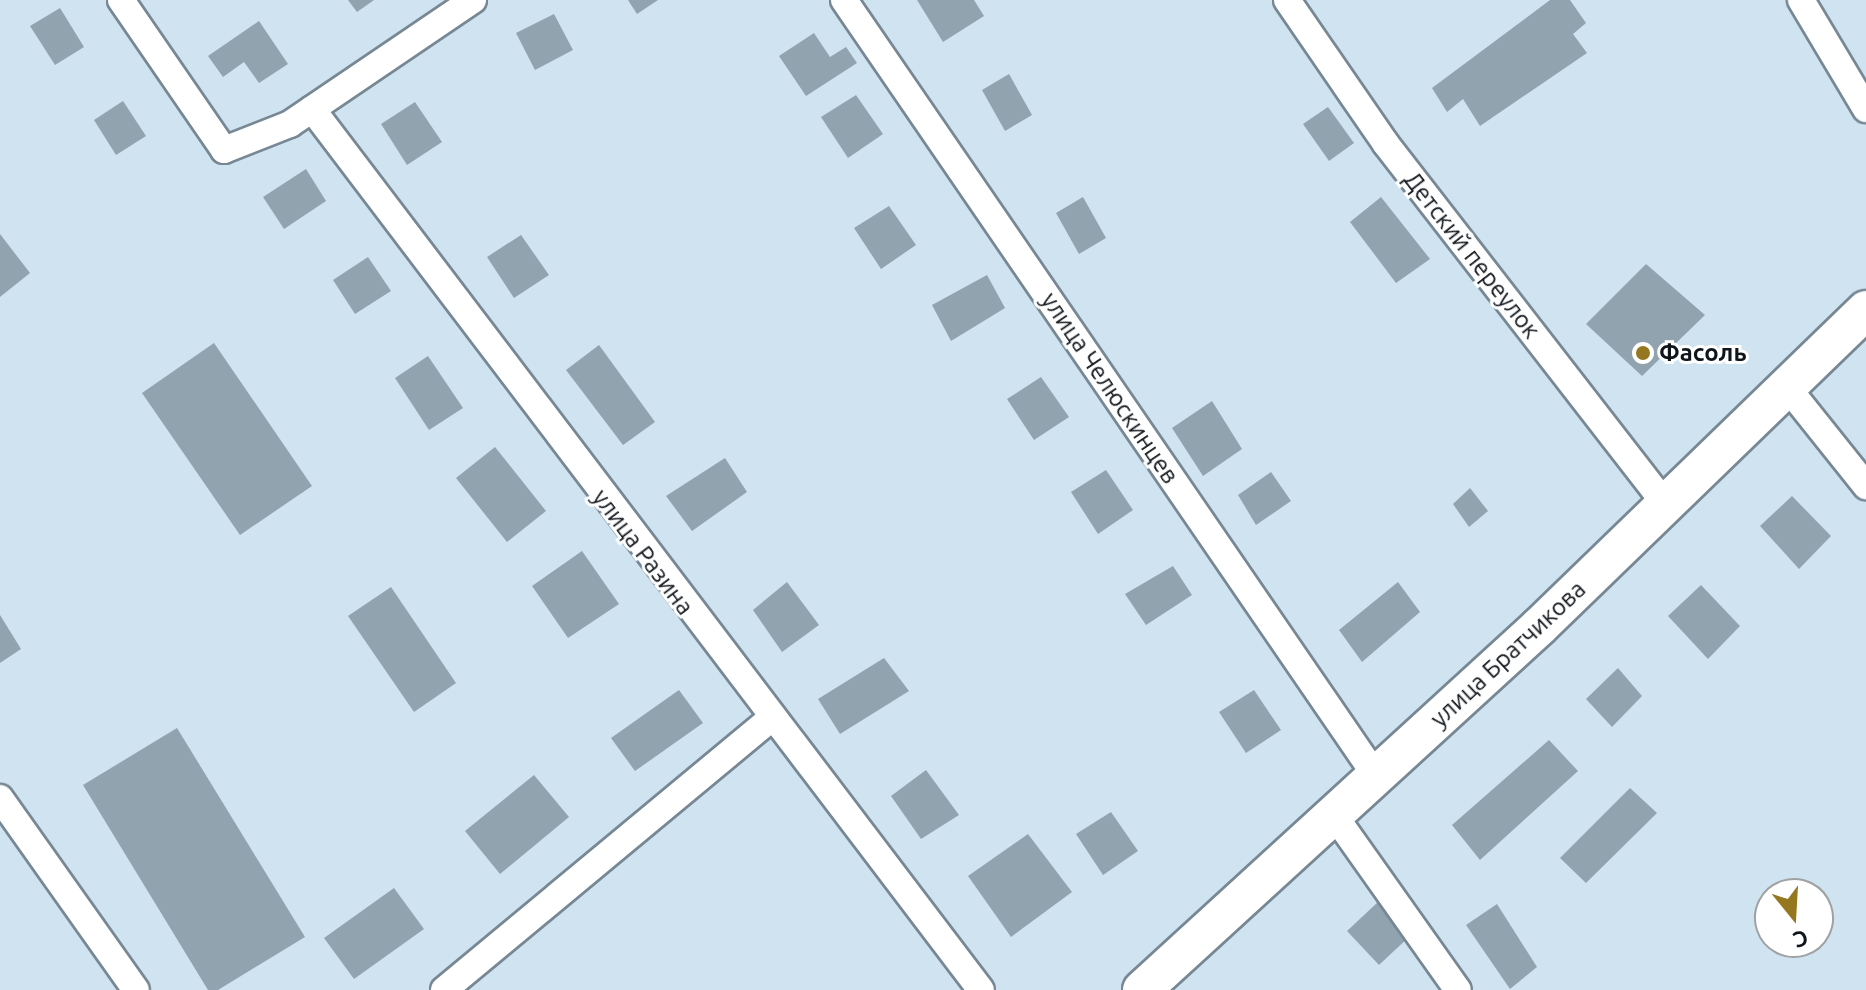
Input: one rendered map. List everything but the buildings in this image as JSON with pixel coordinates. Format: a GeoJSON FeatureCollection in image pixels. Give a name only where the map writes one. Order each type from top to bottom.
{"type":"FeatureCollection","features":[{"type":"Feature","properties":{"kind":"main road","name":"улица Братчикова"},"geometry":{"type":"LineString","coordinates":[[1142,990],[1666,505],[1866,310]]}},
{"type":"Feature","properties":{"kind":"street"},"geometry":{"type":"LineString","coordinates":[[121,0],[224,150],[312,109],[457,4]]}},
{"type":"Feature","properties":{"kind":"street","name":"улица Челюскинцев"},"geometry":{"type":"LineString","coordinates":[[844,0],[1376,776]]}},
{"type":"Feature","properties":{"kind":"street","name":"Детский переулок"},"geometry":{"type":"LineString","coordinates":[[1287,0],[1386,144],[1666,505]]}},
{"type":"Feature","properties":{"kind":"street"},"geometry":{"type":"LineString","coordinates":[[1801,0],[1866,109]]}},
{"type":"Feature","properties":{"kind":"street","name":"улица Разина"},"geometry":{"type":"LineString","coordinates":[[312,109],[769,720],[981,990]]}},
{"type":"Feature","properties":{"kind":"street"},"geometry":{"type":"LineString","coordinates":[[1787,387],[1866,486]]}},
{"type":"Feature","properties":{"kind":"street"},"geometry":{"type":"LineString","coordinates":[[444,990],[769,720]]}},
{"type":"Feature","properties":{"kind":"street"},"geometry":{"type":"LineString","coordinates":[[0,798],[136,990]]}},
{"type":"Feature","properties":{"kind":"street"},"geometry":{"type":"LineString","coordinates":[[1334,815],[1458,990]]}},
{"type":"Feature","properties":{"kind":"place","name":"Фасоль"},"geometry":{"type":"Point","coordinates":[1643,353]}}]}
